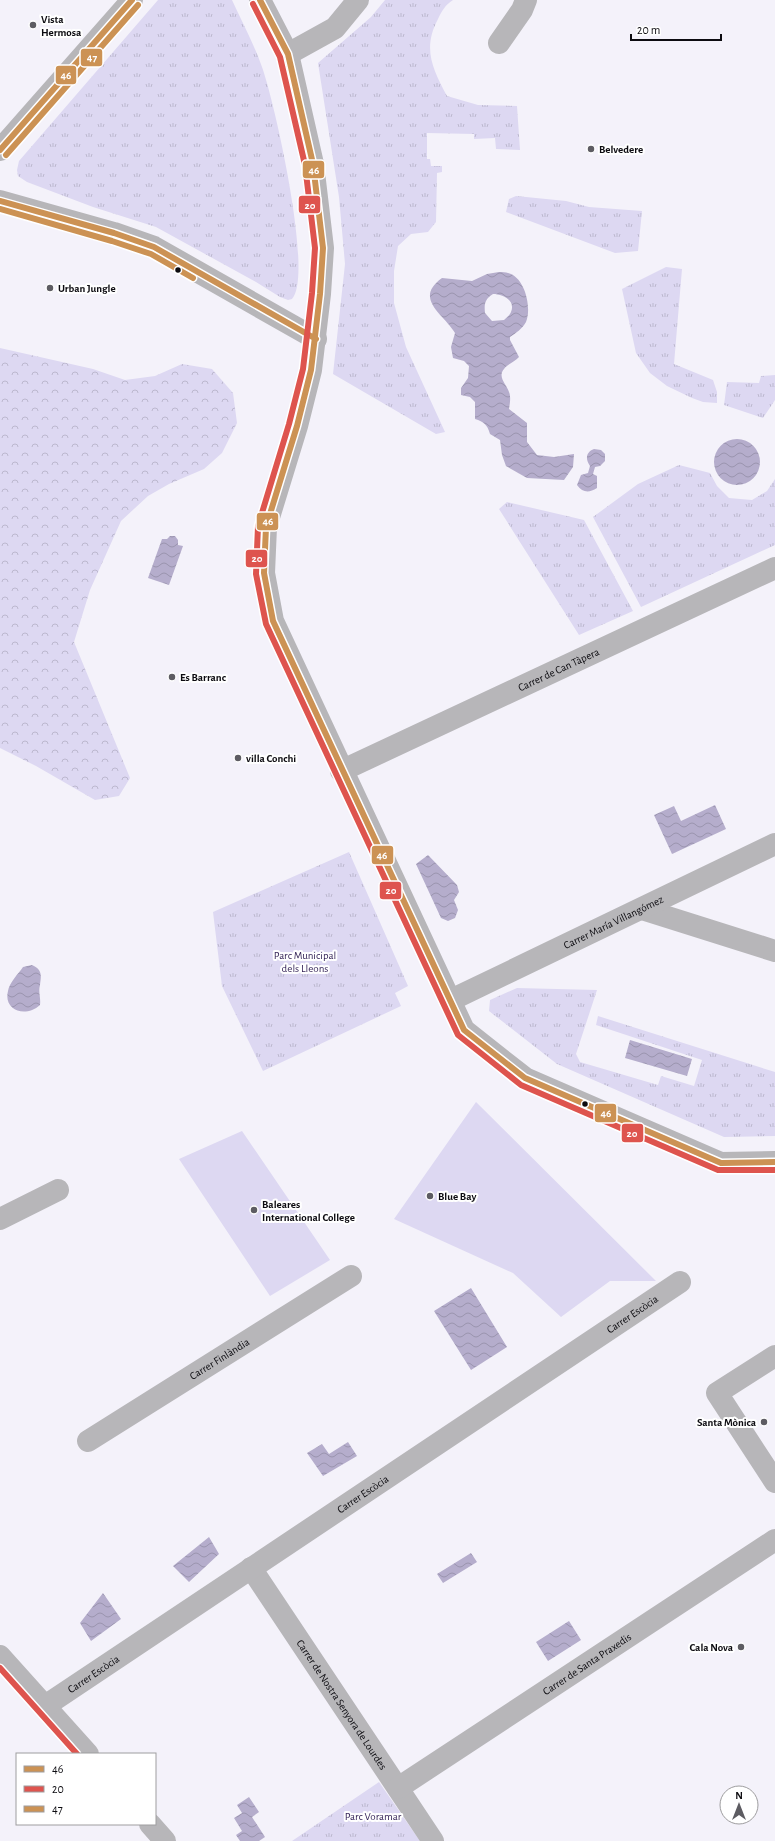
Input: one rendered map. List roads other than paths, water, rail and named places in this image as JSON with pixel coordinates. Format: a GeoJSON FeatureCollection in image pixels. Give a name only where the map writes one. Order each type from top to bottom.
{"type":"FeatureCollection","features":[{"type":"Feature","properties":{"kind":"street"},"geometry":{"type":"LineString","coordinates":[[0,150],[132,0]]}},
{"type":"Feature","properties":{"kind":"street"},"geometry":{"type":"LineString","coordinates":[[260,0],[288,54],[312,164],[323,248],[316,339],[311,370],[297,426],[266,527],[264,573],[273,621],[341,771],[464,1030],[525,1078],[721,1163],[775,1162]]}},
{"type":"Feature","properties":{"kind":"street"},"geometry":{"type":"LineString","coordinates":[[288,54],[335,28],[358,0]]}},
{"type":"Feature","properties":{"kind":"street"},"geometry":{"type":"LineString","coordinates":[[499,43],[522,10],[526,0]]}},
{"type":"Feature","properties":{"kind":"street"},"geometry":{"type":"LineString","coordinates":[[0,201],[114,233],[154,247],[316,339]]}},
{"type":"Feature","properties":{"kind":"street","name":"Carrer de Can Tàpera"},"geometry":{"type":"LineString","coordinates":[[341,771],[775,568]]}},
{"type":"Feature","properties":{"kind":"street","name":"Carrer María Villangómez"},"geometry":{"type":"LineString","coordinates":[[451,1000],[775,844]]}},
{"type":"Feature","properties":{"kind":"street"},"geometry":{"type":"LineString","coordinates":[[642,909],[775,951]]}},
{"type":"Feature","properties":{"kind":"street"},"geometry":{"type":"LineString","coordinates":[[0,1219],[58,1190]]}},
{"type":"Feature","properties":{"kind":"street","name":"Carrer Finlàndia"},"geometry":{"type":"LineString","coordinates":[[88,1441],[351,1276]]}},
{"type":"Feature","properties":{"kind":"street","name":"Carrer Escòcia"},"geometry":{"type":"LineString","coordinates":[[44,1706],[680,1282]]}},
{"type":"Feature","properties":{"kind":"street"},"geometry":{"type":"LineString","coordinates":[[775,1356],[717,1393],[775,1482]]}},
{"type":"Feature","properties":{"kind":"street","name":"Carrer de Santa Praxedis"},"geometry":{"type":"LineString","coordinates":[[398,1788],[775,1540]]}},
{"type":"Feature","properties":{"kind":"street","name":"Carrer de Nostra Senyora de Lourdes"},"geometry":{"type":"LineString","coordinates":[[251,1568],[433,1841]]}},
{"type":"Feature","properties":{"kind":"street"},"geometry":{"type":"LineString","coordinates":[[0,1656],[87,1753]]}},
{"type":"Feature","properties":{"kind":"street"},"geometry":{"type":"LineString","coordinates":[[151,1825],[165,1841]]}},
{"type":"Feature","properties":{"kind":"water"},"geometry":{"type":"Polygon","coordinates":[[[504,272],[514,276],[519,280],[526,294],[528,316],[526,322],[521,329],[510,337],[510,340],[519,357],[505,367],[502,372],[502,378],[510,394],[509,409],[527,423],[527,442],[537,455],[554,457],[574,454],[573,467],[564,480],[527,478],[506,466],[502,455],[500,440],[490,434],[485,424],[475,419],[475,402],[470,397],[461,395],[461,388],[468,378],[469,366],[464,361],[453,358],[451,347],[455,333],[438,313],[430,300],[430,293],[434,286],[442,278],[472,281],[487,274],[504,272]],[[497,294],[490,296],[485,304],[485,313],[492,321],[504,320],[510,314],[512,308],[512,304],[507,298],[497,294]]]}},
{"type":"Feature","properties":{"kind":"water"},"geometry":{"type":"Polygon","coordinates":[[[732,439],[742,439],[750,443],[756,449],[760,457],[760,467],[756,475],[750,481],[742,485],[732,485],[724,481],[718,475],[714,467],[714,457],[718,449],[724,443],[732,439]]]}},
{"type":"Feature","properties":{"kind":"water"},"geometry":{"type":"Polygon","coordinates":[[[591,450],[601,450],[605,454],[605,461],[600,466],[595,467],[593,474],[597,476],[597,488],[591,491],[584,491],[577,485],[581,475],[588,473],[590,466],[587,461],[587,456],[591,450]]]}},
{"type":"Feature","properties":{"kind":"water"},"geometry":{"type":"Polygon","coordinates":[[[170,536],[175,536],[178,540],[178,545],[183,546],[169,585],[148,578],[162,539],[167,539],[170,536]]]}},
{"type":"Feature","properties":{"kind":"water"},"geometry":{"type":"Polygon","coordinates":[[[715,805],[726,829],[672,854],[654,815],[674,806],[681,821],[715,805]]]}},
{"type":"Feature","properties":{"kind":"water"},"geometry":{"type":"Polygon","coordinates":[[[428,855],[457,885],[459,892],[454,900],[458,910],[455,918],[448,921],[441,918],[416,864],[428,855]]]}},
{"type":"Feature","properties":{"kind":"water"},"geometry":{"type":"Polygon","coordinates":[[[32,965],[40,971],[40,1005],[34,1009],[22,1012],[12,1008],[7,998],[8,991],[12,981],[23,967],[32,965]]]}},
{"type":"Feature","properties":{"kind":"water"},"geometry":{"type":"Polygon","coordinates":[[[630,1040],[692,1059],[687,1076],[625,1058],[630,1040]]]}},
{"type":"Feature","properties":{"kind":"water"},"geometry":{"type":"Polygon","coordinates":[[[471,1288],[507,1347],[471,1370],[434,1311],[471,1288]]]}},
{"type":"Feature","properties":{"kind":"water"},"geometry":{"type":"Polygon","coordinates":[[[348,1442],[357,1456],[323,1476],[307,1453],[322,1444],[329,1454],[348,1442]]]}},
{"type":"Feature","properties":{"kind":"water"},"geometry":{"type":"Polygon","coordinates":[[[209,1537],[219,1554],[189,1582],[173,1566],[209,1537]]]}},
{"type":"Feature","properties":{"kind":"water"},"geometry":{"type":"Polygon","coordinates":[[[471,1553],[477,1562],[443,1583],[437,1574],[471,1553]]]}},
{"type":"Feature","properties":{"kind":"water"},"geometry":{"type":"Polygon","coordinates":[[[103,1593],[121,1619],[91,1641],[80,1623],[103,1593]]]}},
{"type":"Feature","properties":{"kind":"water"},"geometry":{"type":"Polygon","coordinates":[[[569,1621],[581,1640],[548,1661],[536,1642],[569,1621]]]}},
{"type":"Feature","properties":{"kind":"water"},"geometry":{"type":"Polygon","coordinates":[[[249,1797],[259,1812],[252,1817],[265,1837],[259,1841],[240,1841],[236,1835],[242,1831],[234,1818],[242,1813],[237,1805],[249,1797]]]}},
{"type":"Feature","properties":{"kind":"place","name":"Vista Hermosa"},"geometry":{"type":"Point","coordinates":[33,25]}},
{"type":"Feature","properties":{"kind":"place","name":"Belvedere"},"geometry":{"type":"Point","coordinates":[591,149]}},
{"type":"Feature","properties":{"kind":"place","name":"Urban Jungle"},"geometry":{"type":"Point","coordinates":[50,288]}},
{"type":"Feature","properties":{"kind":"place","name":"Es Barranc"},"geometry":{"type":"Point","coordinates":[172,677]}},
{"type":"Feature","properties":{"kind":"place","name":"villa Conchi"},"geometry":{"type":"Point","coordinates":[238,758]}},
{"type":"Feature","properties":{"kind":"place","name":"Blue Bay"},"geometry":{"type":"Point","coordinates":[430,1196]}},
{"type":"Feature","properties":{"kind":"place","name":"Baleares International College"},"geometry":{"type":"Point","coordinates":[254,1210]}},
{"type":"Feature","properties":{"kind":"place","name":"Santa Mònica"},"geometry":{"type":"Point","coordinates":[764,1422]}},
{"type":"Feature","properties":{"kind":"place","name":"Cala Nova"},"geometry":{"type":"Point","coordinates":[741,1647]}},
{"type":"Feature","properties":{"kind":"park label","name":"Parc Municipal dels Lleons"},"geometry":{"type":"Point","coordinates":[305,961]}},
{"type":"Feature","properties":{"kind":"park label","name":"Parc Voramar"},"geometry":{"type":"Point","coordinates":[373,1816]}}]}
